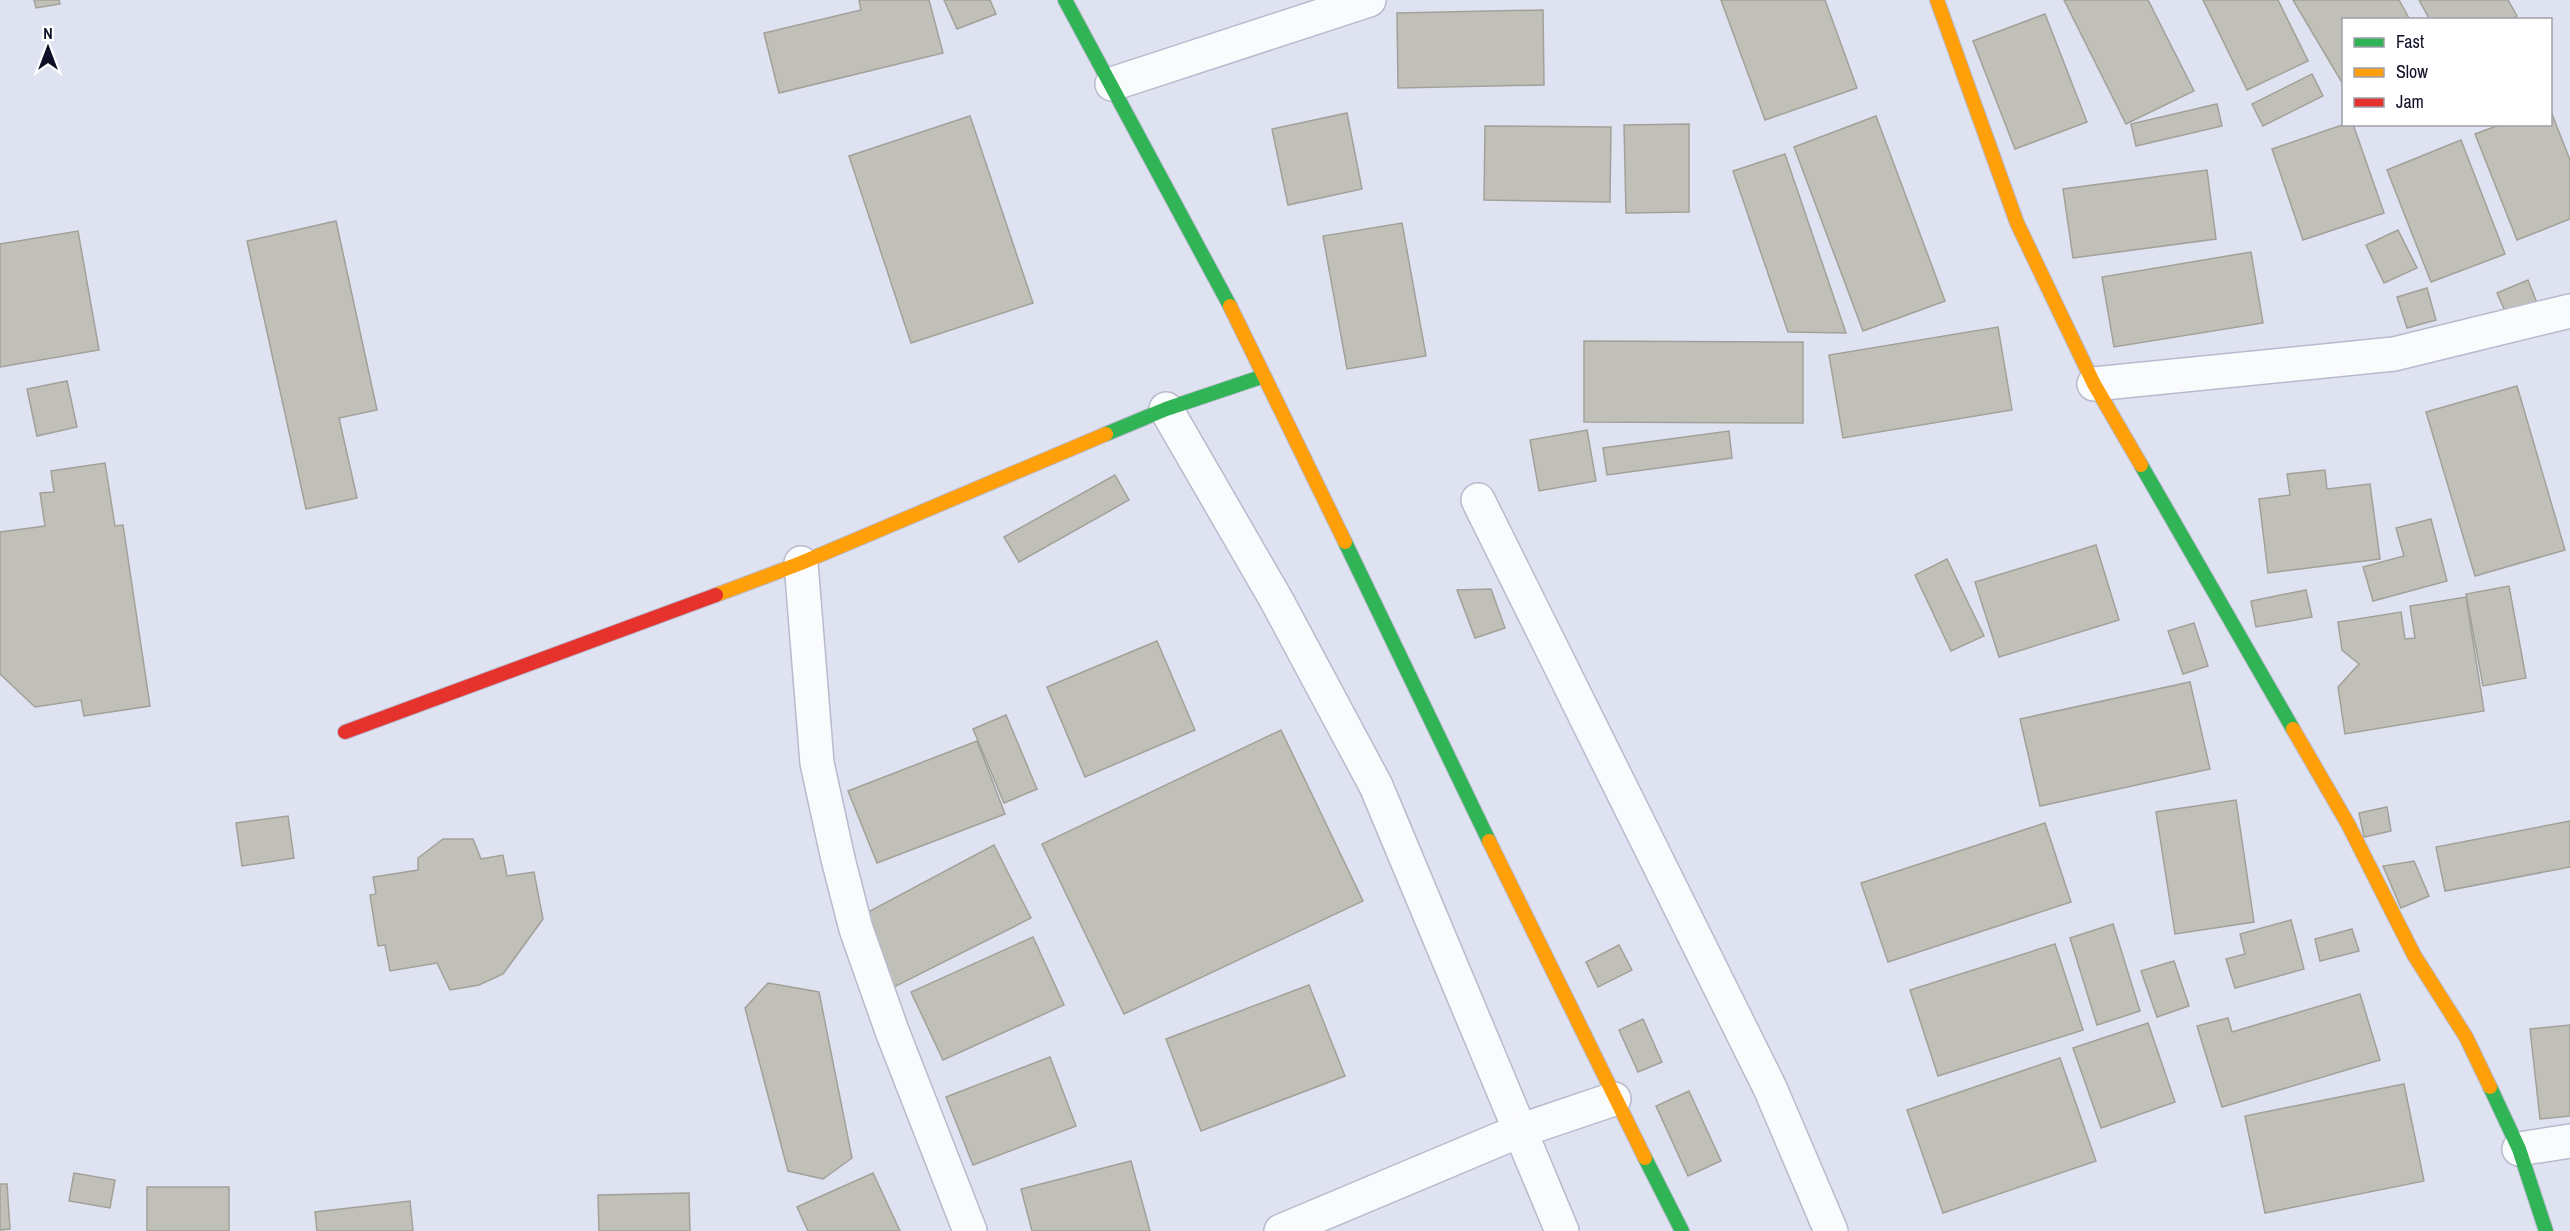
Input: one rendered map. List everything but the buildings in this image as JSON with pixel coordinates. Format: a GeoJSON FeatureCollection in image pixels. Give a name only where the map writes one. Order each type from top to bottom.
{"type":"FeatureCollection","features":[{"type":"Feature","properties":{"kind":"street"},"geometry":{"type":"LineString","coordinates":[[1065,0],[1112,84],[1264,376],[1614,1099],[1682,1231]]}},
{"type":"Feature","properties":{"kind":"street"},"geometry":{"type":"LineString","coordinates":[[1112,84],[1369,0]]}},
{"type":"Feature","properties":{"kind":"street"},"geometry":{"type":"LineString","coordinates":[[1937,0],[2017,223],[2094,384],[2348,824],[2414,955],[2466,1037],[2519,1149],[2546,1231]]}},
{"type":"Feature","properties":{"kind":"street"},"geometry":{"type":"LineString","coordinates":[[2094,384],[2394,354],[2570,311]]}},
{"type":"Feature","properties":{"kind":"street"},"geometry":{"type":"LineString","coordinates":[[345,732],[801,563],[1166,409],[1264,376]]}},
{"type":"Feature","properties":{"kind":"street"},"geometry":{"type":"LineString","coordinates":[[1166,409],[1278,601],[1376,786],[1562,1231]]}},
{"type":"Feature","properties":{"kind":"street"},"geometry":{"type":"LineString","coordinates":[[1478,500],[1770,1088],[1831,1231]]}},
{"type":"Feature","properties":{"kind":"street"},"geometry":{"type":"LineString","coordinates":[[801,563],[817,763],[838,859],[860,941],[970,1231]]}},
{"type":"Feature","properties":{"kind":"street"},"geometry":{"type":"LineString","coordinates":[[1281,1231],[1519,1131],[1614,1099]]}},
{"type":"Feature","properties":{"kind":"street"},"geometry":{"type":"LineString","coordinates":[[2519,1149],[2570,1141]]}},
{"type":"Feature","properties":{"kind":"traffic: fast"},"geometry":{"type":"LineString","coordinates":[[1065,0],[1230,306]]}},
{"type":"Feature","properties":{"kind":"traffic: fast"},"geometry":{"type":"LineString","coordinates":[[1106,434],[1166,409],[1264,376]]}},
{"type":"Feature","properties":{"kind":"traffic: fast"},"geometry":{"type":"LineString","coordinates":[[2141,465],[2293,729]]}},
{"type":"Feature","properties":{"kind":"traffic: fast"},"geometry":{"type":"LineString","coordinates":[[1345,542],[1489,841]]}},
{"type":"Feature","properties":{"kind":"traffic: fast"},"geometry":{"type":"LineString","coordinates":[[2490,1087],[2519,1149],[2546,1231]]}},
{"type":"Feature","properties":{"kind":"traffic: fast"},"geometry":{"type":"LineString","coordinates":[[1645,1158],[1682,1231]]}},
{"type":"Feature","properties":{"kind":"traffic: slow"},"geometry":{"type":"LineString","coordinates":[[1937,0],[2017,223],[2094,384],[2141,465]]}},
{"type":"Feature","properties":{"kind":"traffic: slow"},"geometry":{"type":"LineString","coordinates":[[1230,306],[1345,542]]}},
{"type":"Feature","properties":{"kind":"traffic: slow"},"geometry":{"type":"LineString","coordinates":[[716,595],[801,563],[1106,434]]}},
{"type":"Feature","properties":{"kind":"traffic: slow"},"geometry":{"type":"LineString","coordinates":[[2293,729],[2348,824],[2414,955],[2466,1037],[2490,1087]]}},
{"type":"Feature","properties":{"kind":"traffic: slow"},"geometry":{"type":"LineString","coordinates":[[1489,841],[1645,1158]]}},
{"type":"Feature","properties":{"kind":"traffic: jam"},"geometry":{"type":"LineString","coordinates":[[345,732],[716,595]]}}]}
